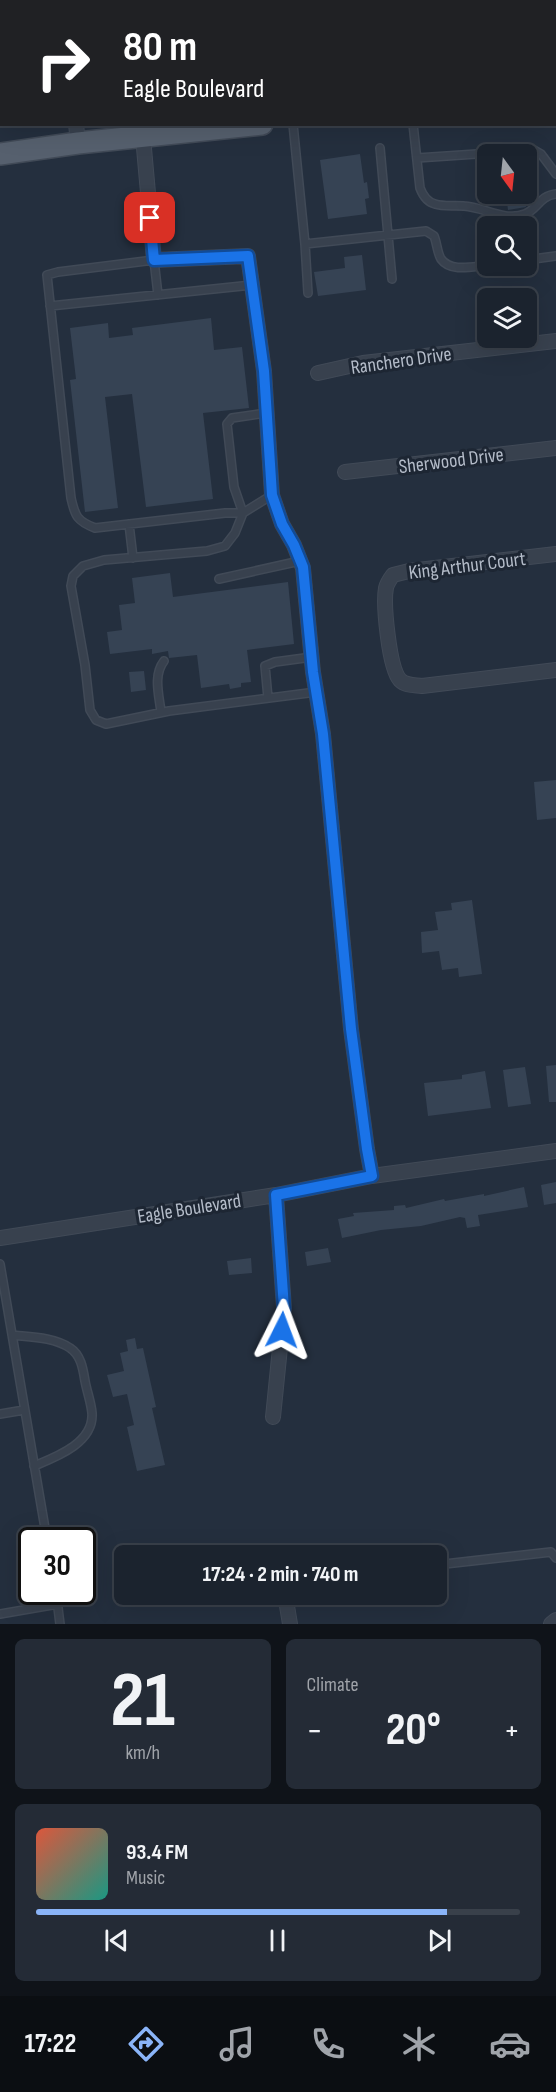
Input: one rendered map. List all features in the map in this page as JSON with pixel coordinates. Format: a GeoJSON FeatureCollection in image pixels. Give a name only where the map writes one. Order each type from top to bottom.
{"type":"FeatureCollection","features":[{"type":"Feature","properties":{"kind":"main road"},"geometry":{"type":"LineString","coordinates":[[0,154],[77,134],[142,137],[244,126]]}},
{"type":"Feature","properties":{"kind":"street"},"geometry":{"type":"LineString","coordinates":[[142,137],[154,260],[248,256],[264,371],[272,495],[282,524],[303,567],[316,692],[323,734],[351,1029],[372,1176]]}},
{"type":"Feature","properties":{"kind":"street","name":"Ranchero Drive"},"geometry":{"type":"LineString","coordinates":[[318,373],[363,363],[556,341]]}},
{"type":"Feature","properties":{"kind":"street","name":"Sherwood Drive"},"geometry":{"type":"LineString","coordinates":[[345,472],[556,448]]}},
{"type":"Feature","properties":{"kind":"street","name":"King Arthur Court"},"geometry":{"type":"LineString","coordinates":[[556,554],[409,571],[393,575],[386,584],[384,609],[394,669],[399,679],[406,684],[422,686],[556,670]]}},
{"type":"Feature","properties":{"kind":"street","name":"Eagle Boulevard"},"geometry":{"type":"LineString","coordinates":[[0,1238],[276,1195],[372,1176],[556,1151]]}},
{"type":"Feature","properties":{"kind":"street"},"geometry":{"type":"LineString","coordinates":[[273,1417],[284,1308],[276,1195]]}},
{"type":"Feature","properties":{"kind":"street"},"geometry":{"type":"LineString","coordinates":[[287,1605],[290,1624]]}},
{"type":"Feature","properties":{"kind":"street"},"geometry":{"type":"LineString","coordinates":[[551,1624],[556,1620]]}},
{"type":"Feature","properties":{"kind":"lane"},"geometry":{"type":"LineString","coordinates":[[293,126],[308,293]]}},
{"type":"Feature","properties":{"kind":"lane"},"geometry":{"type":"LineString","coordinates":[[413,126],[423,195],[428,201],[437,205],[466,206],[503,216],[525,214],[543,198],[556,194]]}},
{"type":"Feature","properties":{"kind":"lane"},"geometry":{"type":"LineString","coordinates":[[380,148],[392,279]]}},
{"type":"Feature","properties":{"kind":"lane"},"geometry":{"type":"LineString","coordinates":[[417,158],[534,150],[541,154],[556,174]]}},
{"type":"Feature","properties":{"kind":"lane"},"geometry":{"type":"LineString","coordinates":[[305,244],[426,231],[434,236],[444,262],[463,268],[477,266]]}},
{"type":"Feature","properties":{"kind":"lane"},"geometry":{"type":"LineString","coordinates":[[537,259],[556,256]]}},
{"type":"Feature","properties":{"kind":"lane"},"geometry":{"type":"LineString","coordinates":[[158,295],[154,260],[47,275],[74,514],[83,523],[95,528],[225,513],[243,513],[272,495]]}},
{"type":"Feature","properties":{"kind":"lane"},"geometry":{"type":"LineString","coordinates":[[50,306],[252,285]]}},
{"type":"Feature","properties":{"kind":"lane"},"geometry":{"type":"LineString","coordinates":[[266,413],[232,418],[227,424],[234,486],[243,513],[236,533],[225,546],[207,551],[104,560],[83,566],[73,576],[70,586],[85,665],[90,710],[96,720],[106,724],[161,712],[316,692]]}},
{"type":"Feature","properties":{"kind":"lane"},"geometry":{"type":"LineString","coordinates":[[129,524],[133,558]]}},
{"type":"Feature","properties":{"kind":"lane"},"geometry":{"type":"LineString","coordinates":[[219,579],[300,561]]}},
{"type":"Feature","properties":{"kind":"lane"},"geometry":{"type":"LineString","coordinates":[[268,698],[265,666],[275,662],[312,657]]}},
{"type":"Feature","properties":{"kind":"lane"},"geometry":{"type":"LineString","coordinates":[[161,712],[158,678],[159,668],[164,661]]}},
{"type":"Feature","properties":{"kind":"lane"},"geometry":{"type":"LineString","coordinates":[[0,1264],[45,1527]]}},
{"type":"Feature","properties":{"kind":"lane"},"geometry":{"type":"LineString","coordinates":[[12,1335],[48,1340],[70,1348],[82,1364],[92,1415],[84,1436],[72,1448],[34,1466]]}},
{"type":"Feature","properties":{"kind":"lane"},"geometry":{"type":"LineString","coordinates":[[0,1414],[24,1410]]}},
{"type":"Feature","properties":{"kind":"lane"},"geometry":{"type":"LineString","coordinates":[[447,1565],[551,1552],[556,1558]]}},
{"type":"Feature","properties":{"kind":"lane"},"geometry":{"type":"LineString","coordinates":[[0,1614],[52,1605]]}},
{"type":"Feature","properties":{"kind":"lane"},"geometry":{"type":"LineString","coordinates":[[58,1605],[60,1624]]}},
{"type":"Feature","properties":{"kind":"building"},"geometry":{"type":"Polygon","coordinates":[[[360,154],[364,183],[367,182],[369,198],[365,199],[367,214],[328,219],[320,160],[360,154]]]}},
{"type":"Feature","properties":{"kind":"building"},"geometry":{"type":"Polygon","coordinates":[[[507,204],[526,204],[526,207],[508,210],[507,204]]]}},
{"type":"Feature","properties":{"kind":"building"},"geometry":{"type":"Polygon","coordinates":[[[362,255],[366,290],[318,296],[314,272],[345,268],[344,257],[362,255]]]}},
{"type":"Feature","properties":{"kind":"building"},"geometry":{"type":"Polygon","coordinates":[[[211,318],[214,350],[242,347],[249,408],[203,413],[213,499],[146,507],[132,394],[105,397],[118,508],[85,512],[70,380],[76,379],[70,328],[108,323],[109,338],[133,335],[132,328],[211,318]]]}},
{"type":"Feature","properties":{"kind":"building"},"geometry":{"type":"Polygon","coordinates":[[[170,573],[173,597],[288,582],[294,644],[247,650],[251,682],[241,683],[241,687],[230,689],[229,684],[201,688],[197,655],[169,658],[168,651],[152,654],[152,649],[110,654],[107,632],[122,630],[119,605],[135,603],[132,578],[170,573]]]}},
{"type":"Feature","properties":{"kind":"building"},"geometry":{"type":"Polygon","coordinates":[[[144,671],[146,690],[131,692],[129,672],[144,671]]]}},
{"type":"Feature","properties":{"kind":"building"},"geometry":{"type":"Polygon","coordinates":[[[556,780],[556,818],[537,820],[534,782],[556,780]]]}},
{"type":"Feature","properties":{"kind":"building"},"geometry":{"type":"Polygon","coordinates":[[[472,900],[482,974],[459,977],[458,968],[442,970],[439,951],[422,953],[421,932],[438,930],[435,912],[452,910],[451,903],[472,900]]]}},
{"type":"Feature","properties":{"kind":"building"},"geometry":{"type":"Polygon","coordinates":[[[556,1065],[556,1102],[549,1102],[546,1066],[556,1065]]]}},
{"type":"Feature","properties":{"kind":"building"},"geometry":{"type":"Polygon","coordinates":[[[525,1067],[531,1104],[508,1107],[503,1070],[525,1067]]]}},
{"type":"Feature","properties":{"kind":"building"},"geometry":{"type":"Polygon","coordinates":[[[485,1071],[491,1108],[428,1116],[424,1083],[462,1079],[462,1075],[485,1071]]]}},
{"type":"Feature","properties":{"kind":"building"},"geometry":{"type":"Polygon","coordinates":[[[556,1182],[556,1203],[544,1205],[541,1185],[556,1182]]]}},
{"type":"Feature","properties":{"kind":"building"},"geometry":{"type":"Polygon","coordinates":[[[524,1187],[528,1207],[478,1215],[480,1226],[467,1228],[465,1218],[460,1217],[421,1226],[381,1230],[342,1238],[338,1219],[354,1216],[353,1213],[394,1210],[394,1206],[405,1205],[406,1208],[444,1199],[445,1201],[484,1194],[484,1196],[524,1187]]]}},
{"type":"Feature","properties":{"kind":"building"},"geometry":{"type":"Polygon","coordinates":[[[328,1248],[331,1262],[307,1266],[305,1252],[328,1248]]]}},
{"type":"Feature","properties":{"kind":"building"},"geometry":{"type":"Polygon","coordinates":[[[251,1258],[252,1273],[229,1275],[227,1261],[251,1258]]]}},
{"type":"Feature","properties":{"kind":"building"},"geometry":{"type":"Polygon","coordinates":[[[135,1338],[137,1349],[143,1348],[156,1407],[152,1408],[165,1465],[137,1471],[127,1427],[134,1425],[127,1394],[113,1397],[107,1375],[124,1371],[120,1353],[128,1351],[126,1340],[135,1338]]]}},
{"type":"Feature","properties":{"kind":"route"},"geometry":{"type":"LineString","coordinates":[[150,218],[154,260],[248,256],[264,371],[272,495],[282,524],[303,567],[313,672],[323,734],[351,1029],[372,1176],[276,1195],[284,1308],[282,1330]]}}]}
